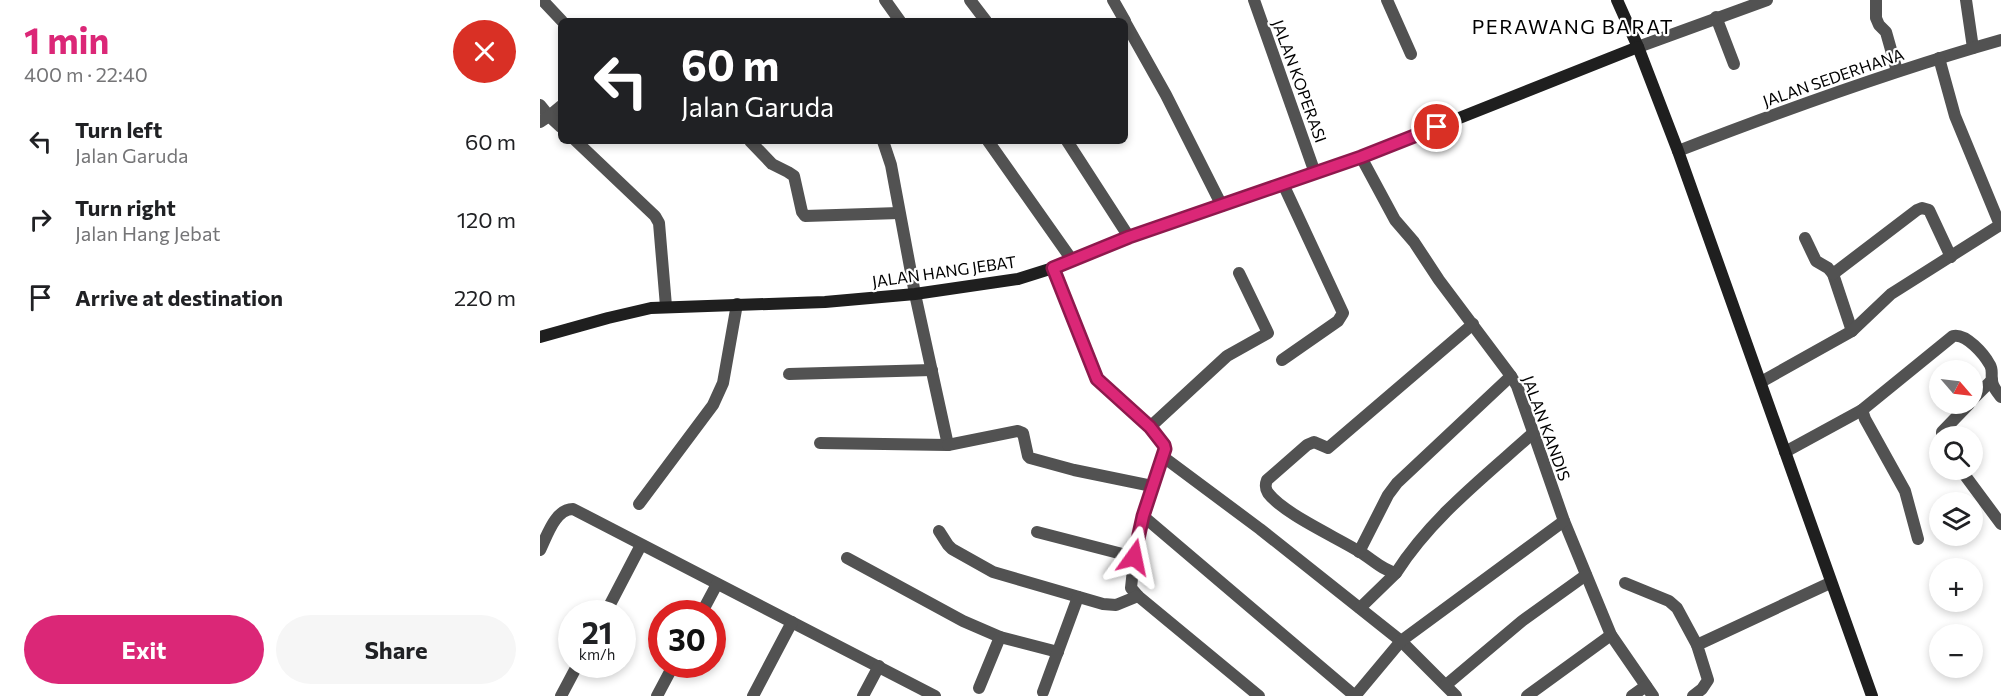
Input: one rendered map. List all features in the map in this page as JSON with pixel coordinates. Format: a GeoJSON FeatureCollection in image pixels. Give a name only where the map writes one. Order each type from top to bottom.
{"type":"FeatureCollection","features":[{"type":"Feature","properties":{"kind":"street"},"geometry":{"type":"LineString","coordinates":[[885,0],[898,18]]}},
{"type":"Feature","properties":{"kind":"street"},"geometry":{"type":"LineString","coordinates":[[970,0],[984,18]]}},
{"type":"Feature","properties":{"kind":"street"},"geometry":{"type":"LineString","coordinates":[[1113,0],[1123,18]]}},
{"type":"Feature","properties":{"kind":"street","name":"JALAN KOPERASI"},"geometry":{"type":"LineString","coordinates":[[1254,0],[1315,172]]}},
{"type":"Feature","properties":{"kind":"street"},"geometry":{"type":"LineString","coordinates":[[1387,0],[1411,54]]}},
{"type":"Feature","properties":{"kind":"street"},"geometry":{"type":"LineString","coordinates":[[1617,0],[1638,47],[1678,152],[1761,382],[1830,584],[1872,696]]}},
{"type":"Feature","properties":{"kind":"street"},"geometry":{"type":"LineString","coordinates":[[1638,47],[1767,0]]}},
{"type":"Feature","properties":{"kind":"street"},"geometry":{"type":"LineString","coordinates":[[1876,0],[1876,18],[1886,32],[1897,71]]}},
{"type":"Feature","properties":{"kind":"street"},"geometry":{"type":"LineString","coordinates":[[1966,0],[1973,48]]}},
{"type":"Feature","properties":{"kind":"street"},"geometry":{"type":"LineString","coordinates":[[545,3],[559,18]]}},
{"type":"Feature","properties":{"kind":"street"},"geometry":{"type":"LineString","coordinates":[[1716,17],[1734,64]]}},
{"type":"Feature","properties":{"kind":"street"},"geometry":{"type":"LineString","coordinates":[[1128,26],[1166,95],[1222,206]]}},
{"type":"Feature","properties":{"kind":"street","name":"JALAN SEDERHANA"},"geometry":{"type":"LineString","coordinates":[[1678,152],[1794,106],[1897,71],[2001,40]]}},
{"type":"Feature","properties":{"kind":"street","name":"JALAN HANG JEBAT"},"geometry":{"type":"LineString","coordinates":[[540,337],[608,318],[666,306],[825,302],[915,294],[1018,279],[1053,268],[1129,237],[1361,157],[1638,47]]}},
{"type":"Feature","properties":{"kind":"street"},"geometry":{"type":"LineString","coordinates":[[1761,382],[1852,331],[1892,294],[2001,225],[1955,116],[1939,58]]}},
{"type":"Feature","properties":{"kind":"street"},"geometry":{"type":"LineString","coordinates":[[540,105],[545,119],[558,108]]}},
{"type":"Feature","properties":{"kind":"street"},"geometry":{"type":"LineString","coordinates":[[579,144],[655,216],[659,223],[666,306]]}},
{"type":"Feature","properties":{"kind":"street"},"geometry":{"type":"LineString","coordinates":[[753,144],[772,164],[794,177],[802,212],[805,216],[899,213]]}},
{"type":"Feature","properties":{"kind":"street"},"geometry":{"type":"LineString","coordinates":[[884,144],[891,165],[915,294],[948,445]]}},
{"type":"Feature","properties":{"kind":"street"},"geometry":{"type":"LineString","coordinates":[[990,144],[1072,260]]}},
{"type":"Feature","properties":{"kind":"street"},"geometry":{"type":"LineString","coordinates":[[1069,144],[1129,237]]}},
{"type":"Feature","properties":{"kind":"street","name":"JALAN KANDIS"},"geometry":{"type":"LineString","coordinates":[[1361,157],[1395,220],[1414,242],[1517,386],[1564,521],[1611,635],[1650,691]]}},
{"type":"Feature","properties":{"kind":"street"},"geometry":{"type":"LineString","coordinates":[[1282,184],[1343,315],[1282,360]]}},
{"type":"Feature","properties":{"kind":"street"},"geometry":{"type":"LineString","coordinates":[[1833,274],[1922,208],[1929,210],[1951,257]]}},
{"type":"Feature","properties":{"kind":"street"},"geometry":{"type":"LineString","coordinates":[[1805,238],[1816,261],[1833,274],[1852,331]]}},
{"type":"Feature","properties":{"kind":"street"},"geometry":{"type":"LineString","coordinates":[[1053,268],[1097,379],[1150,427],[1164,445],[1143,516],[1134,557],[1131,588],[1259,696]]}},
{"type":"Feature","properties":{"kind":"street"},"geometry":{"type":"LineString","coordinates":[[1150,427],[1227,356],[1268,333],[1239,273]]}},
{"type":"Feature","properties":{"kind":"street"},"geometry":{"type":"LineString","coordinates":[[639,504],[713,405],[723,383],[738,304]]}},
{"type":"Feature","properties":{"kind":"street"},"geometry":{"type":"LineString","coordinates":[[1396,573],[1386,570],[1280,504],[1266,491],[1265,485],[1267,480],[1311,442],[1328,448],[1473,324]]}},
{"type":"Feature","properties":{"kind":"street"},"geometry":{"type":"LineString","coordinates":[[1785,452],[1862,410],[1953,336],[1959,334],[1966,337],[1989,363],[1992,368],[1993,386],[2001,397]]}},
{"type":"Feature","properties":{"kind":"street"},"geometry":{"type":"LineString","coordinates":[[789,374],[932,370]]}},
{"type":"Feature","properties":{"kind":"street"},"geometry":{"type":"LineString","coordinates":[[1359,552],[1388,495],[1397,483],[1511,376]]}},
{"type":"Feature","properties":{"kind":"street"},"geometry":{"type":"LineString","coordinates":[[1983,389],[1992,380]]}},
{"type":"Feature","properties":{"kind":"street"},"geometry":{"type":"LineString","coordinates":[[1862,410],[1905,491],[1918,539]]}},
{"type":"Feature","properties":{"kind":"street"},"geometry":{"type":"LineString","coordinates":[[1948,426],[1959,414]]}},
{"type":"Feature","properties":{"kind":"street"},"geometry":{"type":"LineString","coordinates":[[820,443],[948,445],[1017,431],[1023,433],[1030,458],[1074,470],[1152,486]]}},
{"type":"Feature","properties":{"kind":"street"},"geometry":{"type":"LineString","coordinates":[[1360,608],[1396,573],[1409,552],[1439,519],[1532,434]]}},
{"type":"Feature","properties":{"kind":"street"},"geometry":{"type":"LineString","coordinates":[[1162,456],[1260,529],[1401,641],[1456,696]]}},
{"type":"Feature","properties":{"kind":"street"},"geometry":{"type":"LineString","coordinates":[[1968,480],[2001,524]]}},
{"type":"Feature","properties":{"kind":"street"},"geometry":{"type":"LineString","coordinates":[[540,550],[559,515],[569,508],[935,696]]}},
{"type":"Feature","properties":{"kind":"street"},"geometry":{"type":"LineString","coordinates":[[1143,516],[1354,696],[1401,641],[1564,521]]}},
{"type":"Feature","properties":{"kind":"street"},"geometry":{"type":"LineString","coordinates":[[939,531],[952,549],[993,572],[1078,597],[1116,605],[1138,596]]}},
{"type":"Feature","properties":{"kind":"street"},"geometry":{"type":"LineString","coordinates":[[1037,532],[1134,557]]}},
{"type":"Feature","properties":{"kind":"street"},"geometry":{"type":"LineString","coordinates":[[612,600],[641,545]]}},
{"type":"Feature","properties":{"kind":"street"},"geometry":{"type":"LineString","coordinates":[[847,558],[963,621],[1000,637],[1058,652]]}},
{"type":"Feature","properties":{"kind":"street"},"geometry":{"type":"LineString","coordinates":[[1446,685],[1513,628],[1586,575]]}},
{"type":"Feature","properties":{"kind":"street"},"geometry":{"type":"LineString","coordinates":[[708,600],[717,584]]}},
{"type":"Feature","properties":{"kind":"street"},"geometry":{"type":"LineString","coordinates":[[1625,584],[1669,601],[1677,608],[1697,645],[1708,680],[1693,696]]}},
{"type":"Feature","properties":{"kind":"street"},"geometry":{"type":"LineString","coordinates":[[1697,645],[1830,584]]}},
{"type":"Feature","properties":{"kind":"street"},"geometry":{"type":"LineString","coordinates":[[1043,692],[1078,597]]}},
{"type":"Feature","properties":{"kind":"street"},"geometry":{"type":"LineString","coordinates":[[753,696],[792,622]]}},
{"type":"Feature","properties":{"kind":"street"},"geometry":{"type":"LineString","coordinates":[[1527,696],[1611,635]]}},
{"type":"Feature","properties":{"kind":"street"},"geometry":{"type":"LineString","coordinates":[[980,688],[1000,637]]}},
{"type":"Feature","properties":{"kind":"street"},"geometry":{"type":"LineString","coordinates":[[863,696],[879,666]]}},
{"type":"Feature","properties":{"kind":"street"},"geometry":{"type":"LineString","coordinates":[[561,696],[571,678]]}},
{"type":"Feature","properties":{"kind":"street"},"geometry":{"type":"LineString","coordinates":[[657,696],[667,678]]}},
{"type":"Feature","properties":{"kind":"street"},"geometry":{"type":"LineString","coordinates":[[1632,696],[1650,691]]}},
{"type":"Feature","properties":{"kind":"district","name":"PERAWANG BARAT"},"geometry":{"type":"Point","coordinates":[1573,26]}},
{"type":"Feature","properties":{"kind":"route"},"geometry":{"type":"LineString","coordinates":[[1134,557],[1143,516],[1165,449],[1164,445],[1150,427],[1097,379],[1053,268],[1129,237],[1361,157],[1437,127]]}}]}
